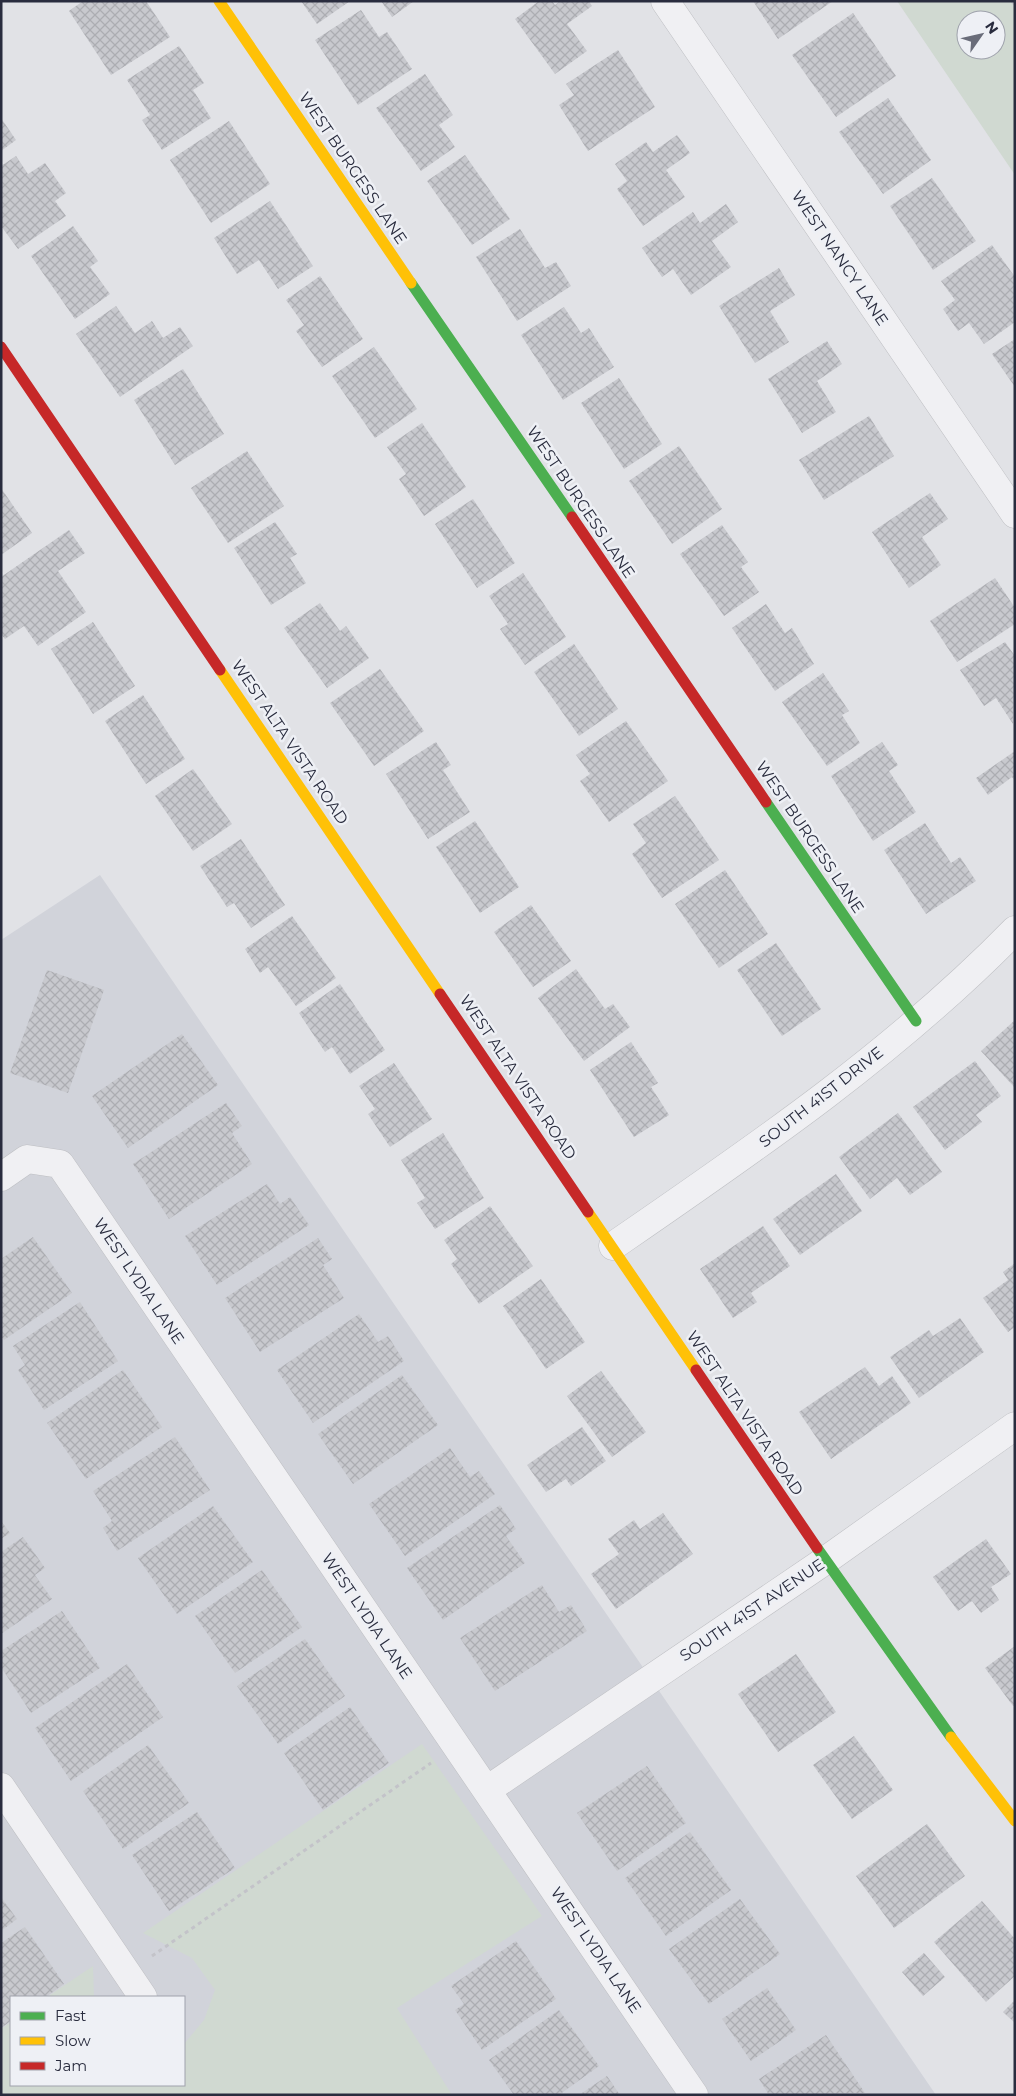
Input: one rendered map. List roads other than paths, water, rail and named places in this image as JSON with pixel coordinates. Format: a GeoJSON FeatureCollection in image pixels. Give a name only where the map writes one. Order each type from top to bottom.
{"type":"FeatureCollection","features":[{"type":"Feature","properties":{"kind":"street","name":"WEST BURGESS LANE"},"geometry":{"type":"LineString","coordinates":[[220,1],[916,1021]]}},
{"type":"Feature","properties":{"kind":"street","name":"WEST NANCY LANE"},"geometry":{"type":"LineString","coordinates":[[665,1],[1015,514]]}},
{"type":"Feature","properties":{"kind":"street","name":"WEST ALTA VISTA ROAD"},"geometry":{"type":"LineString","coordinates":[[1,347],[826,1560],[939,1722],[1015,1821]]}},
{"type":"Feature","properties":{"kind":"street","name":"SOUTH 41ST DRIVE"},"geometry":{"type":"LineString","coordinates":[[613,1246],[763,1143],[863,1067],[972,974],[1015,930]]}},
{"type":"Feature","properties":{"kind":"street","name":"WEST LYDIA LANE"},"geometry":{"type":"LineString","coordinates":[[1,1177],[27,1159],[60,1164],[694,2095]]}},
{"type":"Feature","properties":{"kind":"street","name":"SOUTH 41ST AVENUE"},"geometry":{"type":"LineString","coordinates":[[487,1790],[826,1560],[1015,1426]]}},
{"type":"Feature","properties":{"kind":"street"},"geometry":{"type":"LineString","coordinates":[[1,1787],[143,1996]]}}]}
